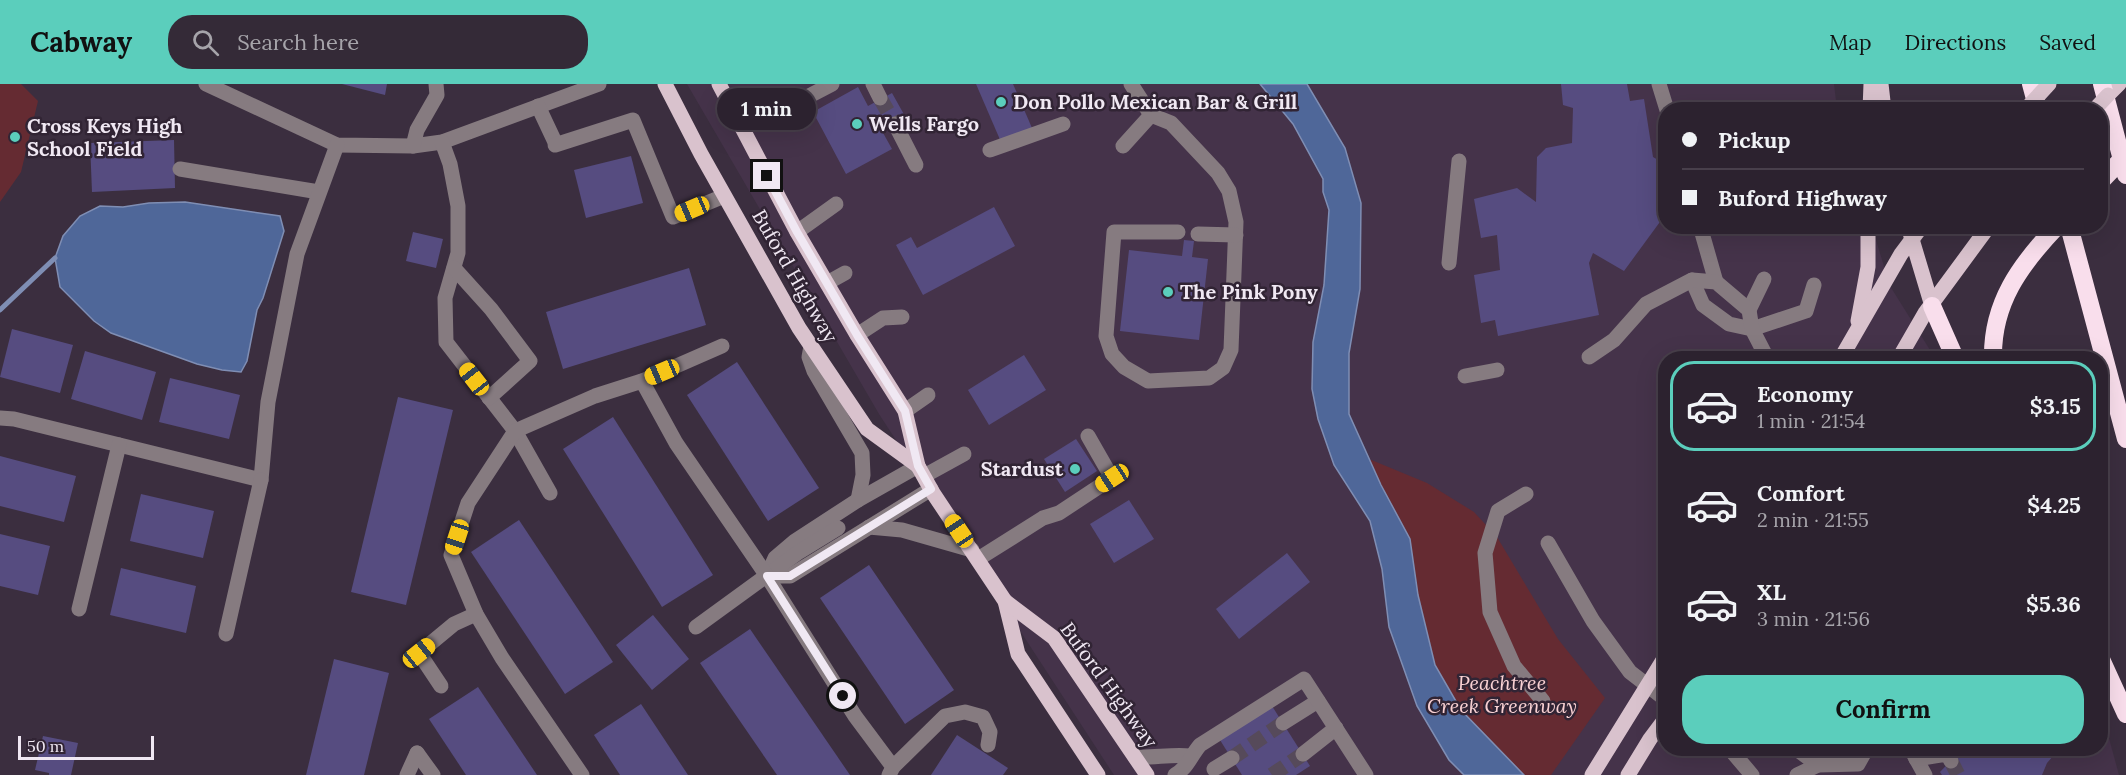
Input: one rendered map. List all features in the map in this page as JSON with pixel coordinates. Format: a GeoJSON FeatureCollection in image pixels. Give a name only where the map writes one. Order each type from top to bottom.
{"type":"FeatureCollection","features":[{"type":"Feature","properties":{"kind":"highway"},"geometry":{"type":"LineString","coordinates":[[2031,84],[2036,102]]}},
{"type":"Feature","properties":{"kind":"highway"},"geometry":{"type":"LineString","coordinates":[[2102,84],[2107,102]]}},
{"type":"Feature","properties":{"kind":"highway"},"geometry":{"type":"LineString","coordinates":[[2108,107],[2126,175]]}},
{"type":"Feature","properties":{"kind":"highway"},"geometry":{"type":"LineString","coordinates":[[2108,174],[2126,155]]}},
{"type":"Feature","properties":{"kind":"highway"},"geometry":{"type":"LineString","coordinates":[[1993,351],[1993,337],[1999,309],[2024,263],[2050,234]]}},
{"type":"Feature","properties":{"kind":"highway"},"geometry":{"type":"LineString","coordinates":[[2071,234],[2102,351]]}},
{"type":"Feature","properties":{"kind":"highway"},"geometry":{"type":"LineString","coordinates":[[1932,306],[1952,351]]}},
{"type":"Feature","properties":{"kind":"highway"},"geometry":{"type":"LineString","coordinates":[[2108,372],[2126,439]]}},
{"type":"Feature","properties":{"kind":"highway"},"geometry":{"type":"LineString","coordinates":[[2108,675],[2126,714]]}},
{"type":"Feature","properties":{"kind":"main road","name":"Buford Highway"},"geometry":{"type":"LineString","coordinates":[[665,84],[724,196],[811,346],[867,429],[924,477],[1005,601],[1018,654],[1098,775]]}},
{"type":"Feature","properties":{"kind":"main road","name":"Buford Highway"},"geometry":{"type":"LineString","coordinates":[[719,84],[797,232],[857,335],[905,411],[924,477]]}},
{"type":"Feature","properties":{"kind":"main road"},"geometry":{"type":"LineString","coordinates":[[1870,102],[1871,84]]}},
{"type":"Feature","properties":{"kind":"main road"},"geometry":{"type":"LineString","coordinates":[[1881,84],[1883,102]]}},
{"type":"Feature","properties":{"kind":"main road"},"geometry":{"type":"LineString","coordinates":[[2032,102],[2049,84]]}},
{"type":"Feature","properties":{"kind":"main road"},"geometry":{"type":"LineString","coordinates":[[2102,102],[2120,84]]}},
{"type":"Feature","properties":{"kind":"main road"},"geometry":{"type":"LineString","coordinates":[[1854,338],[1868,267],[1868,234]]}},
{"type":"Feature","properties":{"kind":"main road"},"geometry":{"type":"LineString","coordinates":[[1846,351],[1901,254],[1910,234]]}},
{"type":"Feature","properties":{"kind":"main road"},"geometry":{"type":"LineString","coordinates":[[1910,234],[1932,306]]}},
{"type":"Feature","properties":{"kind":"main road"},"geometry":{"type":"LineString","coordinates":[[1903,351],[1925,313],[1983,234]]}},
{"type":"Feature","properties":{"kind":"main road","name":"Buford Highway"},"geometry":{"type":"LineString","coordinates":[[1005,601],[1054,638],[1147,775]]}},
{"type":"Feature","properties":{"kind":"main road"},"geometry":{"type":"LineString","coordinates":[[1596,769],[1658,669]]}},
{"type":"Feature","properties":{"kind":"main road"},"geometry":{"type":"LineString","coordinates":[[1628,775],[1658,728]]}},
{"type":"Feature","properties":{"kind":"street"},"geometry":{"type":"LineString","coordinates":[[206,84],[337,145],[414,146],[442,142],[599,84]]}},
{"type":"Feature","properties":{"kind":"street"},"geometry":{"type":"LineString","coordinates":[[414,146],[417,130],[436,94],[436,84]]}},
{"type":"Feature","properties":{"kind":"street"},"geometry":{"type":"LineString","coordinates":[[786,108],[832,84]]}},
{"type":"Feature","properties":{"kind":"street"},"geometry":{"type":"LineString","coordinates":[[873,84],[880,98]]}},
{"type":"Feature","properties":{"kind":"street"},"geometry":{"type":"LineString","coordinates":[[1131,84],[1151,115],[1170,123],[1218,173],[1229,191],[1236,222],[1231,350],[1223,368],[1209,378],[1148,381],[1124,367],[1112,354],[1106,336],[1114,232],[1178,232]]}},
{"type":"Feature","properties":{"kind":"street"},"geometry":{"type":"LineString","coordinates":[[1659,84],[1665,102]]}},
{"type":"Feature","properties":{"kind":"street"},"geometry":{"type":"LineString","coordinates":[[538,106],[554,143],[633,120],[673,218],[724,196]]}},
{"type":"Feature","properties":{"kind":"street"},"geometry":{"type":"LineString","coordinates":[[1123,146],[1151,115]]}},
{"type":"Feature","properties":{"kind":"street"},"geometry":{"type":"LineString","coordinates":[[990,150],[1063,123]]}},
{"type":"Feature","properties":{"kind":"street"},"geometry":{"type":"LineString","coordinates":[[894,124],[916,165]]}},
{"type":"Feature","properties":{"kind":"street"},"geometry":{"type":"LineString","coordinates":[[442,142],[450,164],[458,206],[456,260],[445,298],[446,342],[515,431],[550,493]]}},
{"type":"Feature","properties":{"kind":"street"},"geometry":{"type":"LineString","coordinates":[[226,634],[261,480],[268,402],[297,254],[337,145]]}},
{"type":"Feature","properties":{"kind":"street"},"geometry":{"type":"LineString","coordinates":[[1449,263],[1459,161]]}},
{"type":"Feature","properties":{"kind":"street"},"geometry":{"type":"LineString","coordinates":[[180,169],[320,192]]}},
{"type":"Feature","properties":{"kind":"street"},"geometry":{"type":"LineString","coordinates":[[797,232],[836,204]]}},
{"type":"Feature","properties":{"kind":"street"},"geometry":{"type":"LineString","coordinates":[[1198,234],[1236,235]]}},
{"type":"Feature","properties":{"kind":"street"},"geometry":{"type":"LineString","coordinates":[[1702,234],[1716,282],[1749,310]]}},
{"type":"Feature","properties":{"kind":"street"},"geometry":{"type":"LineString","coordinates":[[456,260],[530,361],[489,398]]}},
{"type":"Feature","properties":{"kind":"street"},"geometry":{"type":"LineString","coordinates":[[827,283],[845,273]]}},
{"type":"Feature","properties":{"kind":"street"},"geometry":{"type":"LineString","coordinates":[[1763,351],[1752,329],[1749,310],[1764,279]]}},
{"type":"Feature","properties":{"kind":"street"},"geometry":{"type":"LineString","coordinates":[[1589,357],[1614,340],[1646,304],[1692,280],[1716,282]]}},
{"type":"Feature","properties":{"kind":"street"},"geometry":{"type":"LineString","coordinates":[[1692,280],[1703,304],[1729,324],[1752,329],[1806,311],[1814,285]]}},
{"type":"Feature","properties":{"kind":"street"},"geometry":{"type":"LineString","coordinates":[[857,335],[883,318],[902,317]]}},
{"type":"Feature","properties":{"kind":"street"},"geometry":{"type":"LineString","coordinates":[[582,775],[502,658],[476,614],[451,555],[468,503],[515,431],[595,396],[642,381],[722,346]]}},
{"type":"Feature","properties":{"kind":"street"},"geometry":{"type":"LineString","coordinates":[[811,346],[809,357],[814,371],[862,453],[863,475],[858,500]]}},
{"type":"Feature","properties":{"kind":"street"},"geometry":{"type":"LineString","coordinates":[[1465,376],[1497,370]]}},
{"type":"Feature","properties":{"kind":"street"},"geometry":{"type":"LineString","coordinates":[[642,381],[676,443],[767,576],[891,771],[945,716],[965,712],[983,717],[990,732],[988,745]]}},
{"type":"Feature","properties":{"kind":"street"},"geometry":{"type":"LineString","coordinates":[[905,411],[928,395]]}},
{"type":"Feature","properties":{"kind":"street"},"geometry":{"type":"LineString","coordinates":[[0,418],[14,419],[261,480]]}},
{"type":"Feature","properties":{"kind":"street"},"geometry":{"type":"LineString","coordinates":[[869,527],[902,530],[975,554],[1043,518],[1059,513],[1112,478],[1088,436]]}},
{"type":"Feature","properties":{"kind":"street"},"geometry":{"type":"LineString","coordinates":[[79,609],[119,445]]}},
{"type":"Feature","properties":{"kind":"street"},"geometry":{"type":"LineString","coordinates":[[696,627],[767,576],[776,558],[795,541],[812,538],[834,523],[858,500],[924,477],[964,454]]}},
{"type":"Feature","properties":{"kind":"street"},"geometry":{"type":"LineString","coordinates":[[767,576],[790,576],[825,555],[869,527],[924,477]]}},
{"type":"Feature","properties":{"kind":"street"},"geometry":{"type":"LineString","coordinates":[[1526,494],[1498,511],[1485,553],[1490,612],[1514,666],[1543,701]]}},
{"type":"Feature","properties":{"kind":"street"},"geometry":{"type":"LineString","coordinates":[[834,523],[848,540]]}},
{"type":"Feature","properties":{"kind":"street"},"geometry":{"type":"LineString","coordinates":[[812,538],[825,555]]}},
{"type":"Feature","properties":{"kind":"street"},"geometry":{"type":"LineString","coordinates":[[1548,543],[1593,621],[1630,672],[1658,694]]}},
{"type":"Feature","properties":{"kind":"street"},"geometry":{"type":"LineString","coordinates":[[441,686],[419,653],[454,624],[476,614]]}},
{"type":"Feature","properties":{"kind":"street"},"geometry":{"type":"LineString","coordinates":[[1175,775],[1185,769],[1190,756],[1200,745],[1304,679],[1366,775]]}},
{"type":"Feature","properties":{"kind":"street"},"geometry":{"type":"LineString","coordinates":[[1283,723],[1318,701]]}},
{"type":"Feature","properties":{"kind":"street"},"geometry":{"type":"LineString","coordinates":[[1303,754],[1336,728]]}},
{"type":"Feature","properties":{"kind":"street"},"geometry":{"type":"LineString","coordinates":[[407,775],[417,753],[433,775]]}},
{"type":"Feature","properties":{"kind":"street"},"geometry":{"type":"LineString","coordinates":[[1135,757],[1155,758],[1176,754],[1190,756]]}},
{"type":"Feature","properties":{"kind":"street"},"geometry":{"type":"LineString","coordinates":[[1736,756],[1752,775]]}},
{"type":"Feature","properties":{"kind":"street"},"geometry":{"type":"LineString","coordinates":[[1806,756],[1818,765]]}},
{"type":"Feature","properties":{"kind":"street"},"geometry":{"type":"LineString","coordinates":[[1797,775],[1818,765],[1858,764],[1862,756]]}},
{"type":"Feature","properties":{"kind":"street"},"geometry":{"type":"LineString","coordinates":[[1924,775],[1915,757],[1926,756]]}},
{"type":"Feature","properties":{"kind":"street"},"geometry":{"type":"LineString","coordinates":[[1948,756],[1951,761]]}},
{"type":"Feature","properties":{"kind":"street"},"geometry":{"type":"LineString","coordinates":[[1214,769],[1232,758]]}},
{"type":"Feature","properties":{"kind":"shaded area"},"geometry":{"type":"Polygon","coordinates":[[[687,84],[1834,84],[1836,102],[1658,102],[1658,234],[1874,234],[1890,286],[1931,351],[1658,351],[1658,756],[2108,756],[2108,734],[2119,775],[1114,775],[879,414],[687,84]]]}},
{"type":"Feature","properties":{"kind":"green space","name":"Cross Keys High School Field"},"geometry":{"type":"Polygon","coordinates":[[[0,84],[21,84],[38,101],[21,172],[0,202],[0,84]]]}},
{"type":"Feature","properties":{"kind":"green space","name":"Peachtree Creek Greenway"},"geometry":{"type":"Polygon","coordinates":[[[1260,84],[1284,84],[1336,179],[1350,454],[1369,459],[1427,483],[1474,512],[1497,537],[1558,639],[1605,698],[1551,775],[1464,775],[1449,760],[1417,706],[1389,627],[1382,569],[1370,521],[1334,465],[1318,419],[1312,383],[1313,342],[1324,285],[1329,210],[1323,179],[1293,124],[1260,84]]]}},
{"type":"Feature","properties":{"kind":"water"},"geometry":{"type":"Polygon","coordinates":[[[1260,84],[1307,84],[1345,148],[1361,203],[1360,289],[1349,353],[1349,414],[1381,485],[1410,539],[1418,595],[1435,665],[1461,710],[1524,775],[1464,775],[1449,760],[1417,706],[1389,627],[1382,569],[1370,521],[1334,465],[1318,419],[1312,389],[1313,342],[1324,285],[1329,210],[1323,192],[1323,179],[1293,124],[1260,84]]]}},
{"type":"Feature","properties":{"kind":"water"},"geometry":{"type":"Polygon","coordinates":[[[185,202],[280,216],[284,231],[257,310],[247,361],[241,372],[197,364],[111,333],[94,321],[60,287],[55,258],[63,236],[80,216],[100,206],[123,207],[149,203],[185,202]]]}},
{"type":"Feature","properties":{"kind":"building"},"geometry":{"type":"Polygon","coordinates":[[[342,84],[387,84],[385,95],[342,84]]]}},
{"type":"Feature","properties":{"kind":"building"},"geometry":{"type":"Polygon","coordinates":[[[976,84],[1013,84],[1032,128],[1001,142],[976,84]]]}},
{"type":"Feature","properties":{"kind":"building"},"geometry":{"type":"Polygon","coordinates":[[[1561,84],[1627,84],[1630,101],[1644,99],[1653,157],[1658,160],[1658,225],[1624,271],[1593,253],[1589,263],[1599,315],[1498,336],[1495,320],[1481,323],[1474,275],[1500,270],[1497,235],[1481,238],[1474,199],[1517,188],[1536,202],[1537,157],[1546,148],[1572,143],[1573,108],[1563,105],[1561,84]]]}},
{"type":"Feature","properties":{"kind":"building","name":"Wells Fargo"},"geometry":{"type":"Polygon","coordinates":[[[858,87],[868,106],[892,93],[906,118],[882,131],[892,149],[846,174],[813,112],[858,87]]]}},
{"type":"Feature","properties":{"kind":"building"},"geometry":{"type":"Polygon","coordinates":[[[174,140],[175,188],[92,192],[90,143],[174,140]]]}},
{"type":"Feature","properties":{"kind":"building"},"geometry":{"type":"Polygon","coordinates":[[[631,156],[643,203],[586,218],[574,170],[631,156]]]}},
{"type":"Feature","properties":{"kind":"building"},"geometry":{"type":"Polygon","coordinates":[[[994,207],[1015,246],[923,295],[896,245],[911,237],[917,248],[994,207]]]}},
{"type":"Feature","properties":{"kind":"building"},"geometry":{"type":"Polygon","coordinates":[[[413,232],[443,239],[436,268],[406,261],[413,232]]]}},
{"type":"Feature","properties":{"kind":"building"},"geometry":{"type":"Polygon","coordinates":[[[1184,240],[1194,241],[1192,257],[1208,259],[1199,340],[1120,331],[1129,250],[1182,256],[1184,240]]]}},
{"type":"Feature","properties":{"kind":"building"},"geometry":{"type":"Polygon","coordinates":[[[689,268],[706,325],[563,369],[546,312],[689,268]]]}},
{"type":"Feature","properties":{"kind":"building"},"geometry":{"type":"Polygon","coordinates":[[[12,329],[73,345],[60,393],[0,377],[12,329]]]}},
{"type":"Feature","properties":{"kind":"building"},"geometry":{"type":"Polygon","coordinates":[[[85,351],[156,372],[142,420],[71,399],[85,351]]]}},
{"type":"Feature","properties":{"kind":"building"},"geometry":{"type":"Polygon","coordinates":[[[1024,355],[1046,390],[989,425],[968,390],[1024,355]]]}},
{"type":"Feature","properties":{"kind":"building"},"geometry":{"type":"Polygon","coordinates":[[[737,362],[819,488],[768,521],[687,395],[737,362]]]}},
{"type":"Feature","properties":{"kind":"building"},"geometry":{"type":"Polygon","coordinates":[[[170,378],[240,395],[229,439],[159,422],[170,378]]]}},
{"type":"Feature","properties":{"kind":"building"},"geometry":{"type":"Polygon","coordinates":[[[398,397],[453,410],[406,605],[351,592],[398,397]]]}},
{"type":"Feature","properties":{"kind":"building"},"geometry":{"type":"Polygon","coordinates":[[[613,417],[713,575],[662,607],[563,449],[613,417]]]}},
{"type":"Feature","properties":{"kind":"building"},"geometry":{"type":"Polygon","coordinates":[[[1076,439],[1097,471],[1065,492],[1044,459],[1076,439]]]}},
{"type":"Feature","properties":{"kind":"building"},"geometry":{"type":"Polygon","coordinates":[[[0,456],[76,476],[64,522],[0,506],[0,456]]]}},
{"type":"Feature","properties":{"kind":"building"},"geometry":{"type":"Polygon","coordinates":[[[141,494],[214,511],[203,558],[130,541],[141,494]]]}},
{"type":"Feature","properties":{"kind":"building"},"geometry":{"type":"Polygon","coordinates":[[[1129,500],[1154,539],[1114,563],[1090,524],[1129,500]]]}},
{"type":"Feature","properties":{"kind":"building"},"geometry":{"type":"Polygon","coordinates":[[[519,520],[613,662],[565,694],[471,552],[519,520]]]}},
{"type":"Feature","properties":{"kind":"building"},"geometry":{"type":"Polygon","coordinates":[[[0,534],[50,546],[38,595],[0,586],[0,534]]]}},
{"type":"Feature","properties":{"kind":"building"},"geometry":{"type":"Polygon","coordinates":[[[1287,553],[1310,582],[1239,639],[1216,609],[1287,553]]]}},
{"type":"Feature","properties":{"kind":"building"},"geometry":{"type":"Polygon","coordinates":[[[869,565],[954,690],[905,724],[820,598],[869,565]]]}},
{"type":"Feature","properties":{"kind":"building"},"geometry":{"type":"Polygon","coordinates":[[[121,568],[196,586],[186,633],[110,615],[121,568]]]}},
{"type":"Feature","properties":{"kind":"building"},"geometry":{"type":"Polygon","coordinates":[[[653,615],[689,659],[652,690],[616,645],[653,615]]]}},
{"type":"Feature","properties":{"kind":"building"},"geometry":{"type":"Polygon","coordinates":[[[750,629],[850,775],[777,775],[700,663],[750,629]]]}},
{"type":"Feature","properties":{"kind":"building"},"geometry":{"type":"Polygon","coordinates":[[[334,659],[389,673],[364,775],[306,775],[334,659]]]}},
{"type":"Feature","properties":{"kind":"building"},"geometry":{"type":"Polygon","coordinates":[[[478,687],[537,775],[466,775],[429,719],[478,687]]]}},
{"type":"Feature","properties":{"kind":"building"},"geometry":{"type":"Polygon","coordinates":[[[641,704],[688,775],[620,775],[594,735],[641,704]]]}},
{"type":"Feature","properties":{"kind":"building"},"geometry":{"type":"Polygon","coordinates":[[[1272,706],[1310,766],[1296,775],[1242,775],[1220,740],[1272,706]]]}},
{"type":"Feature","properties":{"kind":"building"},"geometry":{"type":"Polygon","coordinates":[[[957,735],[1008,768],[1003,775],[931,775],[957,735]]]}},
{"type":"Feature","properties":{"kind":"building"},"geometry":{"type":"Polygon","coordinates":[[[43,736],[78,743],[71,775],[49,775],[49,773],[35,770],[43,736]]]}},
{"type":"Feature","properties":{"kind":"building"},"geometry":{"type":"Polygon","coordinates":[[[1955,756],[2053,756],[2042,775],[1942,775],[1940,772],[1955,756]]]}},
{"type":"Feature","properties":{"kind":"waterway"},"geometry":{"type":"LineString","coordinates":[[0,310],[55,258]]}},
{"type":"Feature","properties":{"kind":"tunnel"},"geometry":{"type":"LineString","coordinates":[[880,98],[895,124]]}},
{"type":"Feature","properties":{"kind":"tunnel"},"geometry":{"type":"LineString","coordinates":[[1232,758],[1283,723]]}},
{"type":"Feature","properties":{"kind":"tunnel"},"geometry":{"type":"LineString","coordinates":[[1272,775],[1303,754]]}},
{"type":"Feature","properties":{"kind":"tunnel"},"geometry":{"type":"LineString","coordinates":[[1951,761],[1958,775]]}},
{"type":"Feature","properties":{"kind":"place","name":"Don Pollo Mexican Bar & Grill"},"geometry":{"type":"Point","coordinates":[1001,102]}},
{"type":"Feature","properties":{"kind":"place","name":"Wells Fargo"},"geometry":{"type":"Point","coordinates":[857,124]}},
{"type":"Feature","properties":{"kind":"place","name":"Cross Keys High School Field"},"geometry":{"type":"Point","coordinates":[15,137]}},
{"type":"Feature","properties":{"kind":"place","name":"The Pink Pony"},"geometry":{"type":"Point","coordinates":[1168,292]}},
{"type":"Feature","properties":{"kind":"place","name":"Stardust"},"geometry":{"type":"Point","coordinates":[1075,469]}},
{"type":"Feature","properties":{"kind":"route"},"geometry":{"type":"LineString","coordinates":[[767,176],[857,335],[905,411],[918,466],[931,489],[790,576],[767,576],[843,696]]}}]}
